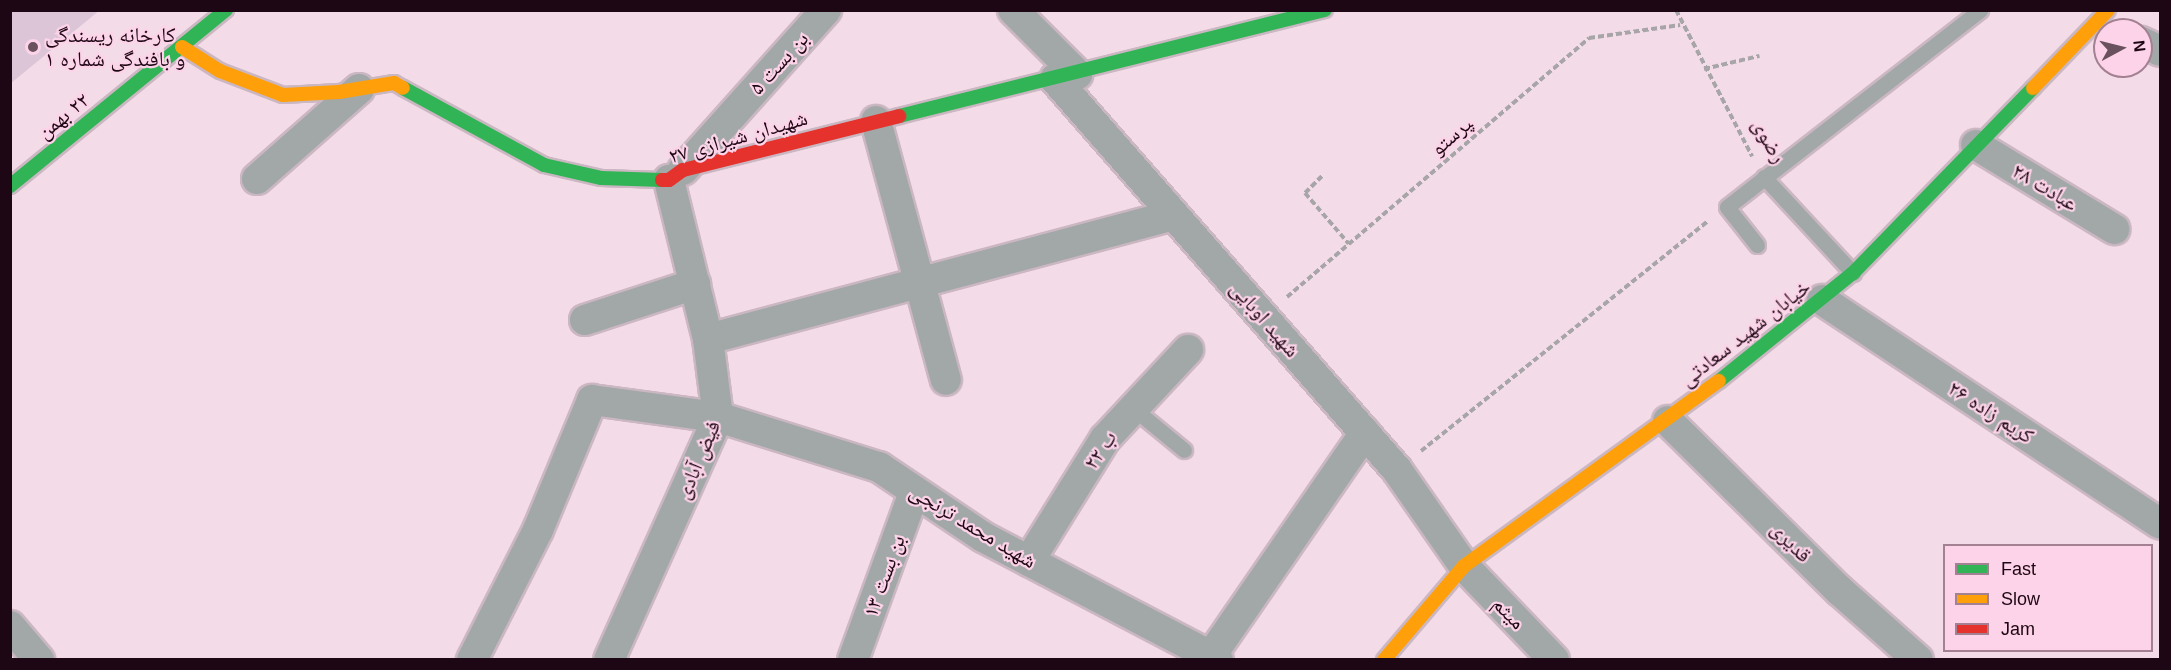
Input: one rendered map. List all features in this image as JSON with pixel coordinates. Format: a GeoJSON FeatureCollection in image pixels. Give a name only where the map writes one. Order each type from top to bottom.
{"type":"FeatureCollection","features":[{"type":"Feature","properties":{"kind":"street","name":"٢٢ بهمن"},"geometry":{"type":"LineString","coordinates":[[10,186],[226,10]]}},
{"type":"Feature","properties":{"kind":"street","name":"بن بست ۵"},"geometry":{"type":"LineString","coordinates":[[676,175],[826,10]]}},
{"type":"Feature","properties":{"kind":"street","name":"شهید اوبایی"},"geometry":{"type":"LineString","coordinates":[[1013,10],[1173,215],[1397,470],[1464,566]]}},
{"type":"Feature","properties":{"kind":"street","name":"شهیدان شیرازی ۲۷"},"geometry":{"type":"LineString","coordinates":[[182,47],[220,71],[283,95],[359,89],[394,83],[543,165],[601,178],[676,175],[876,121],[1066,77],[1324,10]]}},
{"type":"Feature","properties":{"kind":"street","name":"خیابان شهید سعادتی"},"geometry":{"type":"LineString","coordinates":[[1384,660],[1464,566],[1668,421],[1853,273],[1976,145],[2093,33]]}},
{"type":"Feature","properties":{"kind":"street"},"geometry":{"type":"LineString","coordinates":[[257,179],[359,89]]}},
{"type":"Feature","properties":{"kind":"street"},"geometry":{"type":"LineString","coordinates":[[876,121],[946,380]]}},
{"type":"Feature","properties":{"kind":"street","name":"عبادت ۲۸"},"geometry":{"type":"LineString","coordinates":[[1976,145],[2114,228]]}},
{"type":"Feature","properties":{"kind":"street","name":"فیض آبادی"},"geometry":{"type":"LineString","coordinates":[[609,660],[718,417],[708,339],[695,284],[676,175]]}},
{"type":"Feature","properties":{"kind":"street"},"geometry":{"type":"LineString","coordinates":[[708,339],[1173,215]]}},
{"type":"Feature","properties":{"kind":"street"},"geometry":{"type":"LineString","coordinates":[[585,320],[695,284]]}},
{"type":"Feature","properties":{"kind":"street","name":"کریم زاده ۲۶"},"geometry":{"type":"LineString","coordinates":[[1822,300],[2160,524]]}},
{"type":"Feature","properties":{"kind":"street","name":"ب ۲۲"},"geometry":{"type":"LineString","coordinates":[[1029,561],[1105,439],[1188,350]]}},
{"type":"Feature","properties":{"kind":"street","name":"شهید محمد ترنجی"},"geometry":{"type":"LineString","coordinates":[[472,660],[538,530],[592,400],[718,417],[879,467],[983,537],[1214,658]]}},
{"type":"Feature","properties":{"kind":"street","name":"قدیری"},"geometry":{"type":"LineString","coordinates":[[1668,421],[1840,591],[1918,660]]}},
{"type":"Feature","properties":{"kind":"street"},"geometry":{"type":"LineString","coordinates":[[1214,658],[1365,433]]}},
{"type":"Feature","properties":{"kind":"street","name":"بن بست ۱۳"},"geometry":{"type":"LineString","coordinates":[[854,660],[914,492]]}},
{"type":"Feature","properties":{"kind":"street","name":"میثم"},"geometry":{"type":"LineString","coordinates":[[1464,566],[1554,660]]}},
{"type":"Feature","properties":{"kind":"street"},"geometry":{"type":"LineString","coordinates":[[10,626],[39,660]]}},
{"type":"Feature","properties":{"kind":"lane"},"geometry":{"type":"LineString","coordinates":[[1756,245],[1727,207],[1980,10]]}},
{"type":"Feature","properties":{"kind":"lane","name":"رضوی"},"geometry":{"type":"LineString","coordinates":[[1764,177],[1853,273]]}},
{"type":"Feature","properties":{"kind":"lane"},"geometry":{"type":"LineString","coordinates":[[1133,408],[1184,450]]}},
{"type":"Feature","properties":{"kind":"path","name":"رضوی"},"geometry":{"type":"LineString","coordinates":[[1676,10],[1680,25],[1764,177]]}},
{"type":"Feature","properties":{"kind":"path","name":"‍‍‍‍‍پرستو"},"geometry":{"type":"LineString","coordinates":[[1263,317],[1589,38],[1680,25]]}},
{"type":"Feature","properties":{"kind":"path"},"geometry":{"type":"LineString","coordinates":[[1704,69],[1759,56]]}},
{"type":"Feature","properties":{"kind":"path"},"geometry":{"type":"LineString","coordinates":[[1322,176],[1305,193],[1349,244]]}},
{"type":"Feature","properties":{"kind":"path"},"geometry":{"type":"LineString","coordinates":[[1397,470],[1727,207]]}},
{"type":"Feature","properties":{"kind":"building","name":"کارخانه ریسندگی و بافندگی شماره ۱"},"geometry":{"type":"Polygon","coordinates":[[[10,10],[100,10],[10,84],[10,10]]]}},
{"type":"Feature","properties":{"kind":"traffic: fast"},"geometry":{"type":"LineString","coordinates":[[10,186],[226,10]]}},
{"type":"Feature","properties":{"kind":"traffic: fast"},"geometry":{"type":"LineString","coordinates":[[899,116],[1325,10]]}},
{"type":"Feature","properties":{"kind":"traffic: fast"},"geometry":{"type":"LineString","coordinates":[[403,88],[544,165],[601,178],[662,180]]}},
{"type":"Feature","properties":{"kind":"traffic: fast"},"geometry":{"type":"LineString","coordinates":[[1719,381],[1853,273],[2033,88]]}},
{"type":"Feature","properties":{"kind":"traffic: slow"},"geometry":{"type":"LineString","coordinates":[[2033,88],[2108,10]]}},
{"type":"Feature","properties":{"kind":"traffic: slow"},"geometry":{"type":"LineString","coordinates":[[182,47],[220,71],[283,95],[339,92],[394,83],[403,88]]}},
{"type":"Feature","properties":{"kind":"traffic: slow"},"geometry":{"type":"LineString","coordinates":[[1384,660],[1464,566],[1719,381]]}},
{"type":"Feature","properties":{"kind":"traffic: jam"},"geometry":{"type":"LineString","coordinates":[[662,180],[669,180],[683,170],[899,116]]}},
{"type":"Feature","properties":{"kind":"place","name":"کارخانه ریسندگی و بافندگی شماره ۱"},"geometry":{"type":"Point","coordinates":[33,47]}}]}
